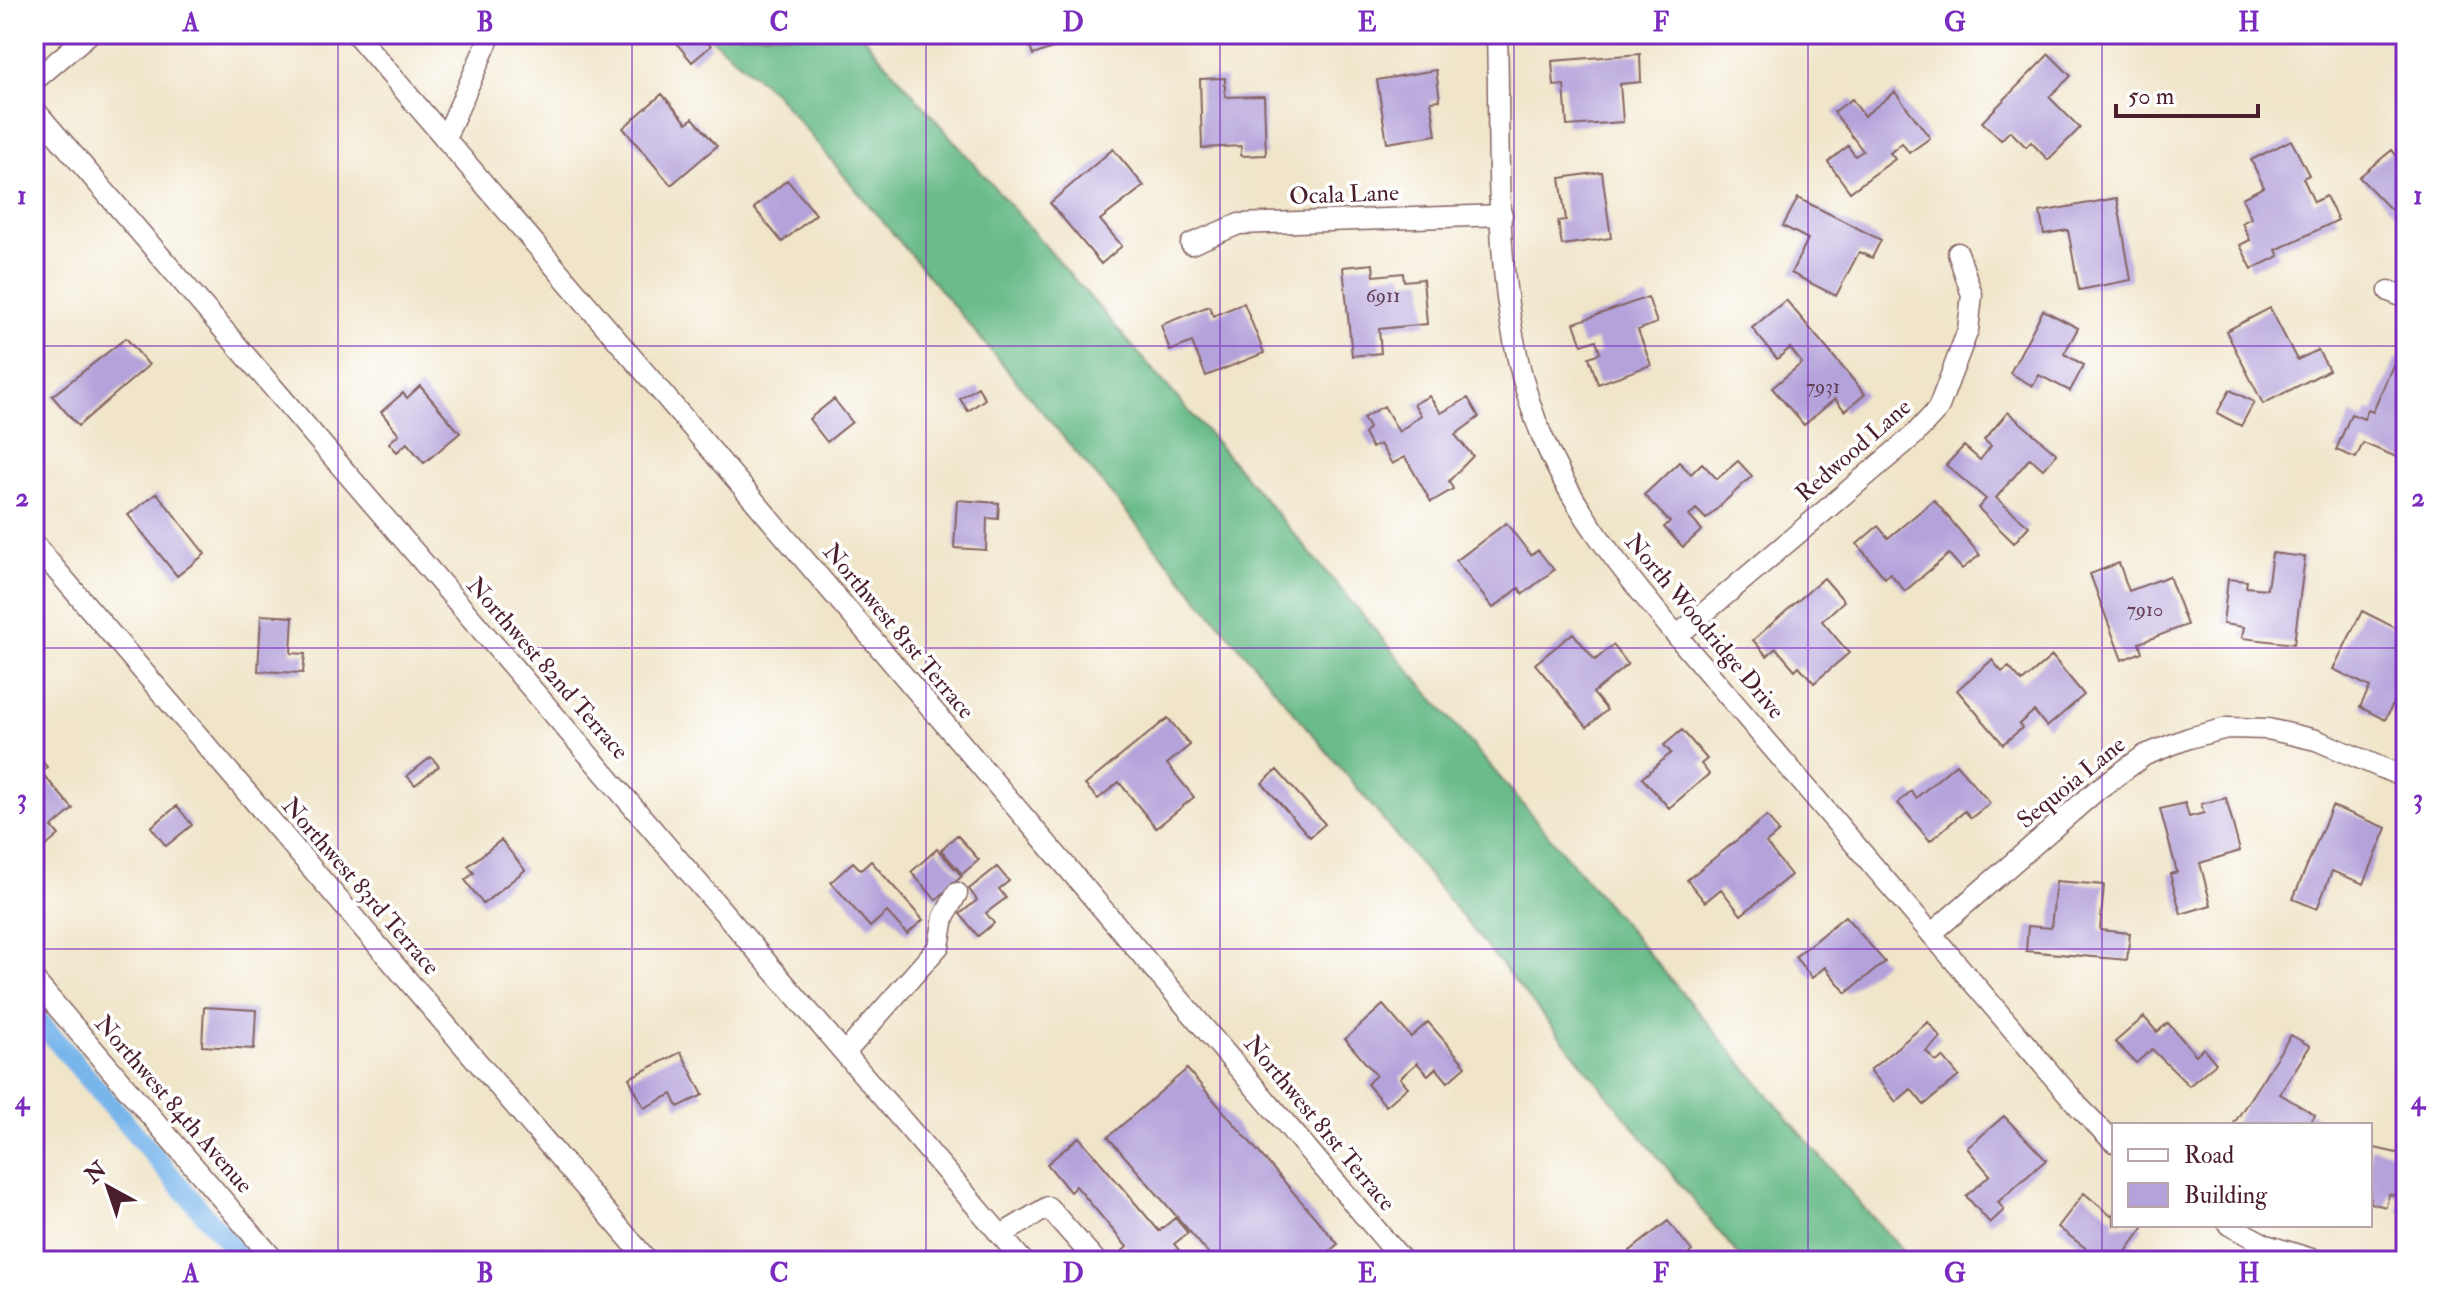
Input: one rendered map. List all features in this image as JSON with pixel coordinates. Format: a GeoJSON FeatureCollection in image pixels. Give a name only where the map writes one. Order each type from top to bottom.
{"type":"FeatureCollection","features":[{"type":"Feature","properties":{"kind":"street"},"geometry":{"type":"LineString","coordinates":[[34,81],[89,34]]}},
{"type":"Feature","properties":{"kind":"street","name":"Northwest 81st Terrace"},"geometry":{"type":"LineString","coordinates":[[356,34],[1403,1261]]}},
{"type":"Feature","properties":{"kind":"street"},"geometry":{"type":"LineString","coordinates":[[445,139],[491,34]]}},
{"type":"Feature","properties":{"kind":"street","name":"North Woodridge Drive"},"geometry":{"type":"LineString","coordinates":[[1497,34],[1508,307],[1522,378],[1542,436],[1611,557],[2080,1108],[2112,1140]]}},
{"type":"Feature","properties":{"kind":"street","name":"Northwest 82nd Terrace"},"geometry":{"type":"LineString","coordinates":[[34,109],[1023,1261]]}},
{"type":"Feature","properties":{"kind":"street","name":"Ocala Lane"},"geometry":{"type":"LineString","coordinates":[[1191,244],[1239,224],[1502,215]]}},
{"type":"Feature","properties":{"kind":"street","name":"Redwood Lane"},"geometry":{"type":"LineString","coordinates":[[1677,636],[1914,435],[1938,409],[1968,330],[1972,295],[1958,253]]}},
{"type":"Feature","properties":{"kind":"street","name":"Northwest 83rd Terrace"},"geometry":{"type":"LineString","coordinates":[[34,544],[648,1261]]}},
{"type":"Feature","properties":{"kind":"street","name":"Sequoia Lane"},"geometry":{"type":"LineString","coordinates":[[1931,934],[2097,790],[2145,755],[2189,738],[2227,728],[2268,729],[2316,740],[2406,778]]}},
{"type":"Feature","properties":{"kind":"street"},"geometry":{"type":"LineString","coordinates":[[845,1053],[939,946],[944,917],[957,893]]}},
{"type":"Feature","properties":{"kind":"street","name":"Northwest 84th Avenue"},"geometry":{"type":"LineString","coordinates":[[34,980],[275,1261]]}},
{"type":"Feature","properties":{"kind":"street"},"geometry":{"type":"LineString","coordinates":[[1001,1235],[1048,1207],[1096,1261]]}},
{"type":"Feature","properties":{"kind":"street"},"geometry":{"type":"LineString","coordinates":[[2233,1227],[2266,1245],[2318,1261]]}},
{"type":"Feature","properties":{"kind":"green space"},"geometry":{"type":"Polygon","coordinates":[[[706,34],[861,34],[1234,463],[1863,1207],[1913,1261],[1743,1261],[1350,779],[775,93],[706,34]]]}},
{"type":"Feature","properties":{"kind":"building"},"geometry":{"type":"Polygon","coordinates":[[[677,34],[700,34],[711,46],[692,62],[672,38],[677,34]]]}},
{"type":"Feature","properties":{"kind":"building"},"geometry":{"type":"Polygon","coordinates":[[[1026,34],[1061,34],[1064,44],[1033,55],[1026,34]]]}},
{"type":"Feature","properties":{"kind":"building"},"geometry":{"type":"Polygon","coordinates":[[[1640,54],[1641,82],[1620,84],[1623,122],[1567,126],[1564,85],[1554,86],[1552,61],[1640,54]]]}},
{"type":"Feature","properties":{"kind":"building"},"geometry":{"type":"Polygon","coordinates":[[[2049,54],[2071,76],[2049,97],[2080,128],[2048,160],[2031,142],[2026,147],[2010,131],[2001,140],[1982,122],[2049,54]]]}},
{"type":"Feature","properties":{"kind":"building"},"geometry":{"type":"Polygon","coordinates":[[[1436,70],[1440,100],[1431,101],[1436,135],[1387,143],[1377,80],[1436,70]]]}},
{"type":"Feature","properties":{"kind":"building"},"geometry":{"type":"Polygon","coordinates":[[[1225,78],[1225,97],[1264,96],[1266,155],[1241,156],[1241,146],[1202,148],[1200,79],[1225,78]]]}},
{"type":"Feature","properties":{"kind":"building"},"geometry":{"type":"Polygon","coordinates":[[[1895,92],[1930,138],[1909,153],[1902,143],[1890,153],[1895,159],[1850,192],[1828,162],[1848,146],[1855,156],[1863,151],[1834,112],[1852,99],[1864,116],[1895,92]]]}},
{"type":"Feature","properties":{"kind":"building"},"geometry":{"type":"Polygon","coordinates":[[[662,94],[687,123],[693,118],[717,146],[671,185],[623,128],[662,94]]]}},
{"type":"Feature","properties":{"kind":"building"},"geometry":{"type":"Polygon","coordinates":[[[2291,140],[2309,175],[2303,178],[2314,202],[2326,196],[2338,220],[2276,250],[2279,256],[2252,269],[2240,245],[2250,240],[2242,223],[2251,218],[2242,198],[2264,187],[2251,160],[2291,140]]]}},
{"type":"Feature","properties":{"kind":"building"},"geometry":{"type":"Polygon","coordinates":[[[1113,149],[1144,186],[1100,220],[1122,246],[1101,264],[1050,203],[1113,149]]]}},
{"type":"Feature","properties":{"kind":"building"},"geometry":{"type":"Polygon","coordinates":[[[2392,150],[2406,167],[2406,225],[2359,177],[2392,150]]]}},
{"type":"Feature","properties":{"kind":"building"},"geometry":{"type":"Polygon","coordinates":[[[1602,172],[1611,238],[1562,245],[1558,221],[1566,220],[1560,178],[1602,172]]]}},
{"type":"Feature","properties":{"kind":"building"},"geometry":{"type":"Polygon","coordinates":[[[787,180],[816,214],[782,242],[754,208],[787,180]]]}},
{"type":"Feature","properties":{"kind":"building"},"geometry":{"type":"Polygon","coordinates":[[[1798,198],[1881,240],[1872,258],[1859,252],[1836,296],[1791,273],[1808,239],[1783,226],[1798,198]]]}},
{"type":"Feature","properties":{"kind":"building"},"geometry":{"type":"Polygon","coordinates":[[[2117,198],[2131,280],[2079,290],[2068,230],[2044,234],[2040,212],[2117,198]]]}},
{"type":"Feature","properties":{"kind":"building"},"geometry":{"type":"Polygon","coordinates":[[[1373,264],[1374,276],[1403,273],[1404,281],[1423,279],[1427,324],[1379,329],[1381,353],[1352,356],[1343,267],[1373,264]]]}},
{"type":"Feature","properties":{"kind":"building"},"geometry":{"type":"Polygon","coordinates":[[[1648,297],[1657,323],[1638,330],[1651,365],[1598,384],[1589,357],[1600,353],[1596,340],[1582,345],[1574,323],[1648,297]]]}},
{"type":"Feature","properties":{"kind":"building"},"geometry":{"type":"Polygon","coordinates":[[[1786,300],[1865,394],[1845,411],[1835,399],[1804,425],[1772,388],[1802,363],[1790,348],[1777,359],[1752,328],[1786,300]]]}},
{"type":"Feature","properties":{"kind":"building"},"geometry":{"type":"Polygon","coordinates":[[[1244,303],[1264,353],[1206,376],[1192,342],[1170,351],[1161,325],[1209,306],[1213,316],[1244,303]]]}},
{"type":"Feature","properties":{"kind":"building"},"geometry":{"type":"Polygon","coordinates":[[[2270,308],[2297,360],[2318,350],[2329,370],[2263,404],[2226,331],[2270,308]]]}},
{"type":"Feature","properties":{"kind":"building"},"geometry":{"type":"Polygon","coordinates":[[[2043,310],[2078,328],[2064,354],[2084,365],[2070,391],[2039,375],[2033,386],[2010,373],[2043,310]]]}},
{"type":"Feature","properties":{"kind":"building"},"geometry":{"type":"Polygon","coordinates":[[[126,338],[149,365],[78,426],[52,396],[126,338]]]}},
{"type":"Feature","properties":{"kind":"building"},"geometry":{"type":"Polygon","coordinates":[[[2396,358],[2406,362],[2406,461],[2363,443],[2356,458],[2336,450],[2351,414],[2364,419],[2368,410],[2373,412],[2396,358]]]}},
{"type":"Feature","properties":{"kind":"building"},"geometry":{"type":"Polygon","coordinates":[[[420,386],[460,433],[424,463],[407,443],[397,452],[389,443],[399,434],[381,412],[403,393],[407,398],[420,386]]]}},
{"type":"Feature","properties":{"kind":"building"},"geometry":{"type":"Polygon","coordinates":[[[978,387],[985,399],[968,411],[960,399],[978,387]]]}},
{"type":"Feature","properties":{"kind":"building"},"geometry":{"type":"Polygon","coordinates":[[[2230,390],[2254,402],[2241,426],[2217,413],[2230,390]]]}},
{"type":"Feature","properties":{"kind":"building"},"geometry":{"type":"Polygon","coordinates":[[[1429,396],[1441,413],[1468,398],[1479,417],[1455,435],[1473,456],[1449,481],[1453,489],[1431,502],[1405,457],[1392,464],[1380,444],[1372,448],[1364,434],[1369,428],[1363,418],[1384,406],[1399,432],[1421,415],[1414,404],[1429,396]]]}},
{"type":"Feature","properties":{"kind":"building"},"geometry":{"type":"Polygon","coordinates":[[[834,399],[852,422],[827,442],[809,419],[834,399]]]}},
{"type":"Feature","properties":{"kind":"building"},"geometry":{"type":"Polygon","coordinates":[[[2008,412],[2057,454],[2043,469],[2030,458],[1996,498],[2029,526],[2014,543],[1978,508],[1986,499],[1946,465],[1964,446],[1980,460],[1991,446],[1984,440],[2008,412]]]}},
{"type":"Feature","properties":{"kind":"building"},"geometry":{"type":"Polygon","coordinates":[[[1738,461],[1752,476],[1706,519],[1696,509],[1689,516],[1702,530],[1683,547],[1664,527],[1670,522],[1644,495],[1679,462],[1691,474],[1702,463],[1717,479],[1738,461]]]}},
{"type":"Feature","properties":{"kind":"building"},"geometry":{"type":"Polygon","coordinates":[[[157,493],[205,554],[177,576],[128,515],[157,493]]]}},
{"type":"Feature","properties":{"kind":"building"},"geometry":{"type":"Polygon","coordinates":[[[957,500],[999,503],[998,519],[987,518],[986,550],[954,548],[957,500]]]}},
{"type":"Feature","properties":{"kind":"building"},"geometry":{"type":"Polygon","coordinates":[[[1934,500],[1980,555],[1962,569],[1949,554],[1905,591],[1890,573],[1885,578],[1857,544],[1878,526],[1888,538],[1934,500]]]}},
{"type":"Feature","properties":{"kind":"building"},"geometry":{"type":"Polygon","coordinates":[[[1506,523],[1531,555],[1538,550],[1554,570],[1523,594],[1519,588],[1493,608],[1456,561],[1506,523]]]}},
{"type":"Feature","properties":{"kind":"building"},"geometry":{"type":"Polygon","coordinates":[[[2272,553],[2305,557],[2294,644],[2242,638],[2244,627],[2223,624],[2228,579],[2247,581],[2246,587],[2267,589],[2272,553]]]}},
{"type":"Feature","properties":{"kind":"building"},"geometry":{"type":"Polygon","coordinates":[[[2119,563],[2129,591],[2169,576],[2187,625],[2139,643],[2142,652],[2122,660],[2090,574],[2119,563]]]}},
{"type":"Feature","properties":{"kind":"building"},"geometry":{"type":"Polygon","coordinates":[[[1824,578],[1844,601],[1822,621],[1849,653],[1814,683],[1799,666],[1795,670],[1776,648],[1767,656],[1753,640],[1824,578]]]}},
{"type":"Feature","properties":{"kind":"building"},"geometry":{"type":"Polygon","coordinates":[[[2362,611],[2406,633],[2406,678],[2385,720],[2360,707],[2370,687],[2333,669],[2362,611]]]}},
{"type":"Feature","properties":{"kind":"building"},"geometry":{"type":"Polygon","coordinates":[[[261,615],[293,617],[291,653],[305,654],[303,673],[258,671],[261,615]]]}},
{"type":"Feature","properties":{"kind":"building"},"geometry":{"type":"Polygon","coordinates":[[[1573,633],[1595,660],[1613,645],[1628,664],[1593,693],[1607,710],[1587,727],[1535,664],[1573,633]]]}},
{"type":"Feature","properties":{"kind":"building"},"geometry":{"type":"Polygon","coordinates":[[[2052,656],[2084,695],[2047,727],[2034,711],[2019,724],[2022,728],[2003,744],[1957,690],[1992,660],[2002,672],[2009,667],[2022,682],[2052,656]]]}},
{"type":"Feature","properties":{"kind":"building"},"geometry":{"type":"Polygon","coordinates":[[[1168,718],[1190,745],[1167,764],[1194,797],[1156,828],[1119,782],[1098,799],[1085,785],[1168,718]]]}},
{"type":"Feature","properties":{"kind":"building"},"geometry":{"type":"Polygon","coordinates":[[[1682,730],[1707,759],[1701,764],[1709,774],[1669,808],[1642,778],[1671,753],[1664,745],[1682,730]]]}},
{"type":"Feature","properties":{"kind":"building"},"geometry":{"type":"Polygon","coordinates":[[[34,751],[47,767],[41,772],[73,809],[52,827],[59,835],[40,851],[34,844],[34,751]]]}},
{"type":"Feature","properties":{"kind":"building"},"geometry":{"type":"Polygon","coordinates":[[[431,757],[439,766],[415,785],[407,776],[431,757]]]}},
{"type":"Feature","properties":{"kind":"building"},"geometry":{"type":"Polygon","coordinates":[[[1956,764],[1990,803],[1971,818],[1965,811],[1930,841],[1898,803],[1911,791],[1916,798],[1956,764]]]}},
{"type":"Feature","properties":{"kind":"building"},"geometry":{"type":"Polygon","coordinates":[[[1277,770],[1325,824],[1310,837],[1262,783],[1277,770]]]}},
{"type":"Feature","properties":{"kind":"building"},"geometry":{"type":"Polygon","coordinates":[[[2226,798],[2240,851],[2200,863],[2211,905],[2181,914],[2170,874],[2177,872],[2160,809],[2185,803],[2189,817],[2204,813],[2201,804],[2226,798]]]}},
{"type":"Feature","properties":{"kind":"building"},"geometry":{"type":"Polygon","coordinates":[[[177,806],[192,825],[166,846],[151,827],[177,806]]]}},
{"type":"Feature","properties":{"kind":"building"},"geometry":{"type":"Polygon","coordinates":[[[2332,806],[2387,828],[2364,884],[2332,871],[2317,909],[2293,899],[2332,806]]]}},
{"type":"Feature","properties":{"kind":"building"},"geometry":{"type":"Polygon","coordinates":[[[1767,816],[1779,832],[1766,843],[1791,875],[1741,915],[1721,889],[1705,902],[1687,880],[1767,816]]]}},
{"type":"Feature","properties":{"kind":"building"},"geometry":{"type":"Polygon","coordinates":[[[957,835],[979,860],[962,874],[941,850],[957,835]]]}},
{"type":"Feature","properties":{"kind":"building"},"geometry":{"type":"Polygon","coordinates":[[[501,840],[525,870],[483,904],[465,880],[474,873],[468,866],[501,840]]]}},
{"type":"Feature","properties":{"kind":"building"},"geometry":{"type":"Polygon","coordinates":[[[937,849],[962,876],[936,900],[911,872],[937,849]]]}},
{"type":"Feature","properties":{"kind":"building"},"geometry":{"type":"Polygon","coordinates":[[[871,861],[923,920],[907,934],[887,912],[870,927],[831,882],[853,862],[861,870],[871,861]]]}},
{"type":"Feature","properties":{"kind":"building"},"geometry":{"type":"Polygon","coordinates":[[[997,867],[1009,881],[999,889],[1006,898],[986,913],[994,923],[978,936],[960,914],[977,900],[969,889],[997,867]]]}},
{"type":"Feature","properties":{"kind":"building"},"geometry":{"type":"Polygon","coordinates":[[[2056,881],[2104,885],[2100,930],[2130,933],[2127,960],[2026,951],[2028,926],[2051,928],[2056,881]]]}},
{"type":"Feature","properties":{"kind":"building"},"geometry":{"type":"Polygon","coordinates":[[[1845,916],[1885,962],[1846,993],[1825,967],[1812,978],[1795,957],[1845,916]]]}},
{"type":"Feature","properties":{"kind":"building"},"geometry":{"type":"Polygon","coordinates":[[[1383,1005],[1411,1037],[1428,1022],[1466,1066],[1448,1082],[1436,1068],[1428,1075],[1417,1063],[1400,1078],[1408,1087],[1386,1106],[1367,1084],[1376,1075],[1345,1039],[1383,1005]]]}},
{"type":"Feature","properties":{"kind":"building"},"geometry":{"type":"Polygon","coordinates":[[[204,1007],[256,1010],[254,1049],[202,1046],[204,1007]]]}},
{"type":"Feature","properties":{"kind":"building"},"geometry":{"type":"Polygon","coordinates":[[[2144,1017],[2157,1032],[2168,1023],[2196,1055],[2203,1048],[2216,1063],[2189,1086],[2152,1049],[2136,1063],[2115,1042],[2144,1017]]]}},
{"type":"Feature","properties":{"kind":"building"},"geometry":{"type":"Polygon","coordinates":[[[1928,1022],[1941,1038],[1926,1051],[1936,1062],[1943,1057],[1959,1076],[1924,1105],[1911,1089],[1896,1102],[1870,1070],[1928,1022]]]}},
{"type":"Feature","properties":{"kind":"building"},"geometry":{"type":"Polygon","coordinates":[[[2291,1035],[2310,1046],[2280,1094],[2315,1115],[2310,1123],[2234,1123],[2291,1035]]]}},
{"type":"Feature","properties":{"kind":"building"},"geometry":{"type":"Polygon","coordinates":[[[681,1052],[703,1095],[678,1107],[672,1094],[644,1108],[629,1078],[681,1052]]]}},
{"type":"Feature","properties":{"kind":"building"},"geometry":{"type":"Polygon","coordinates":[[[1187,1069],[1338,1244],[1318,1261],[1215,1261],[1108,1137],[1187,1069]]]}},
{"type":"Feature","properties":{"kind":"building"},"geometry":{"type":"Polygon","coordinates":[[[2004,1116],[2046,1160],[1998,1202],[2004,1210],[1990,1223],[1966,1196],[1990,1175],[1967,1148],[2004,1116]]]}},
{"type":"Feature","properties":{"kind":"building"},"geometry":{"type":"Polygon","coordinates":[[[1079,1137],[1159,1231],[1175,1218],[1188,1233],[1174,1244],[1188,1261],[1118,1261],[1115,1258],[1127,1247],[1076,1186],[1070,1192],[1047,1164],[1079,1137]]]}},
{"type":"Feature","properties":{"kind":"building"},"geometry":{"type":"Polygon","coordinates":[[[2372,1147],[2406,1155],[2406,1212],[2398,1210],[2401,1197],[2389,1194],[2386,1207],[2372,1204],[2372,1147]]]}},
{"type":"Feature","properties":{"kind":"building"},"geometry":{"type":"Polygon","coordinates":[[[2084,1193],[2112,1215],[2112,1227],[2143,1228],[2119,1261],[2093,1261],[2096,1256],[2058,1227],[2084,1193]]]}},
{"type":"Feature","properties":{"kind":"building"},"geometry":{"type":"Polygon","coordinates":[[[1668,1221],[1692,1251],[1680,1261],[1638,1261],[1630,1251],[1668,1221]]]}},
{"type":"Feature","properties":{"kind":"waterway"},"geometry":{"type":"LineString","coordinates":[[34,1015],[244,1261]]}}]}
